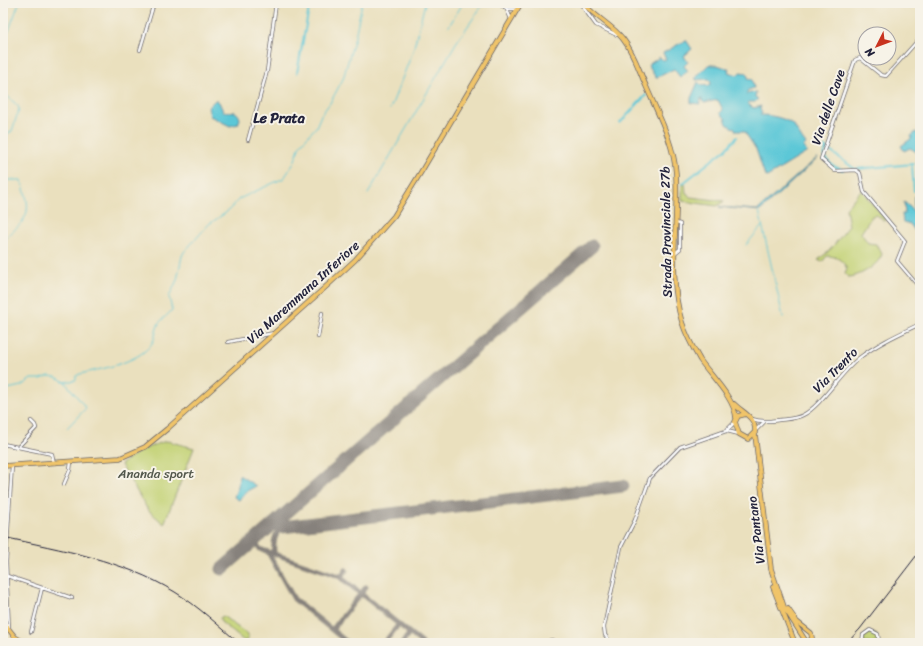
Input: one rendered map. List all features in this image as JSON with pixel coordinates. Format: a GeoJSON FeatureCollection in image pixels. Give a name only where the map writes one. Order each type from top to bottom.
{"type":"FeatureCollection","features":[{"type":"Feature","properties":{"kind":"main road"},"geometry":{"type":"LineString","coordinates":[[581,3],[621,37]]}},
{"type":"Feature","properties":{"kind":"main road","name":"Via Maremmana Inferiore"},"geometry":{"type":"LineString","coordinates":[[3,466],[120,458],[146,447],[274,333],[355,260],[385,227],[421,172],[520,5]]}},
{"type":"Feature","properties":{"kind":"main road","name":"Strada Provinciale 27b"},"geometry":{"type":"LineString","coordinates":[[621,37],[633,56],[661,120],[673,155],[676,174],[675,253],[677,302],[685,331],[700,360],[730,401]]}},
{"type":"Feature","properties":{"kind":"main road"},"geometry":{"type":"LineString","coordinates":[[730,401],[752,419],[755,432],[748,439],[744,438]]}},
{"type":"Feature","properties":{"kind":"main road"},"geometry":{"type":"LineString","coordinates":[[730,401],[735,410],[735,420],[739,434],[756,451]]}},
{"type":"Feature","properties":{"kind":"main road"},"geometry":{"type":"LineString","coordinates":[[735,420],[740,414],[746,414]]}},
{"type":"Feature","properties":{"kind":"main road","name":"Via Pantano"},"geometry":{"type":"LineString","coordinates":[[755,432],[768,553],[772,575],[783,605],[807,643]]}},
{"type":"Feature","properties":{"kind":"main road"},"geometry":{"type":"LineString","coordinates":[[772,575],[776,597],[795,643]]}},
{"type":"Feature","properties":{"kind":"main road"},"geometry":{"type":"LineString","coordinates":[[776,589],[794,619],[812,634],[811,640],[807,643]]}},
{"type":"Feature","properties":{"kind":"main road"},"geometry":{"type":"LineString","coordinates":[[3,622],[15,637],[25,643]]}},
{"type":"Feature","properties":{"kind":"street"},"geometry":{"type":"LineString","coordinates":[[140,50],[154,3]]}},
{"type":"Feature","properties":{"kind":"street"},"geometry":{"type":"LineString","coordinates":[[248,140],[268,71],[276,3]]}},
{"type":"Feature","properties":{"kind":"street"},"geometry":{"type":"LineString","coordinates":[[497,3],[514,14]]}},
{"type":"Feature","properties":{"kind":"street"},"geometry":{"type":"LineString","coordinates":[[581,3],[591,19],[601,28],[621,37]]}},
{"type":"Feature","properties":{"kind":"street"},"geometry":{"type":"LineString","coordinates":[[507,9],[514,10],[520,5]]}},
{"type":"Feature","properties":{"kind":"street"},"geometry":{"type":"LineString","coordinates":[[507,9],[511,16],[510,21]]}},
{"type":"Feature","properties":{"kind":"street"},"geometry":{"type":"LineString","coordinates":[[601,28],[604,22]]}},
{"type":"Feature","properties":{"kind":"street","name":"Via delle Cave"},"geometry":{"type":"LineString","coordinates":[[920,38],[886,76],[881,75],[860,58],[855,60],[821,159],[835,171],[856,170],[860,173],[864,192],[905,241],[897,261],[920,288]]}},
{"type":"Feature","properties":{"kind":"street"},"geometry":{"type":"LineString","coordinates":[[318,337],[322,313]]}},
{"type":"Feature","properties":{"kind":"street","name":"Via Trento"},"geometry":{"type":"LineString","coordinates":[[764,422],[803,415],[815,405],[846,370],[860,357],[891,338],[920,324]]}},
{"type":"Feature","properties":{"kind":"street"},"geometry":{"type":"LineString","coordinates":[[228,342],[274,333]]}},
{"type":"Feature","properties":{"kind":"street"},"geometry":{"type":"LineString","coordinates":[[752,419],[764,422],[755,432]]}},
{"type":"Feature","properties":{"kind":"street"},"geometry":{"type":"LineString","coordinates":[[726,431],[735,420]]}},
{"type":"Feature","properties":{"kind":"street"},"geometry":{"type":"LineString","coordinates":[[18,448],[36,428],[30,421]]}},
{"type":"Feature","properties":{"kind":"street"},"geometry":{"type":"LineString","coordinates":[[611,643],[605,635],[604,627],[619,555],[624,539],[636,518],[650,480],[681,446],[726,431],[739,434]]}},
{"type":"Feature","properties":{"kind":"street"},"geometry":{"type":"LineString","coordinates":[[3,444],[52,454],[54,463]]}},
{"type":"Feature","properties":{"kind":"street"},"geometry":{"type":"LineString","coordinates":[[64,484],[70,471],[71,462]]}},
{"type":"Feature","properties":{"kind":"street"},"geometry":{"type":"LineString","coordinates":[[9,630],[6,552],[12,465]]}},
{"type":"Feature","properties":{"kind":"street"},"geometry":{"type":"LineString","coordinates":[[7,576],[72,598]]}},
{"type":"Feature","properties":{"kind":"street"},"geometry":{"type":"LineString","coordinates":[[31,632],[42,588]]}},
{"type":"Feature","properties":{"kind":"street"},"geometry":{"type":"LineString","coordinates":[[862,643],[864,634],[870,630],[878,634],[879,643]]}},
{"type":"Feature","properties":{"kind":"street"},"geometry":{"type":"LineString","coordinates":[[14,643],[15,637]]}},
{"type":"Feature","properties":{"kind":"street"},"geometry":{"type":"LineString","coordinates":[[542,643],[552,640],[553,643]]}},
{"type":"Feature","properties":{"kind":"green space"},"geometry":{"type":"Polygon","coordinates":[[[685,183],[686,193],[690,197],[724,201],[717,206],[682,201],[682,185],[685,183]]]}},
{"type":"Feature","properties":{"kind":"green space"},"geometry":{"type":"Polygon","coordinates":[[[861,190],[886,220],[884,221],[877,215],[872,216],[861,233],[868,243],[876,244],[882,254],[877,262],[868,270],[858,275],[848,277],[845,274],[847,269],[839,259],[827,256],[822,262],[818,260],[830,250],[849,226],[846,208],[861,190]]]}},
{"type":"Feature","properties":{"kind":"green space","name":"Ananda sport"},"geometry":{"type":"Polygon","coordinates":[[[167,441],[194,448],[164,524],[148,510],[121,465],[130,457],[142,450],[167,441]]]}},
{"type":"Feature","properties":{"kind":"green space"},"geometry":{"type":"Polygon","coordinates":[[[223,616],[248,635],[248,640],[244,641],[221,622],[220,618],[223,616]]]}},
{"type":"Feature","properties":{"kind":"green space"},"geometry":{"type":"Polygon","coordinates":[[[868,633],[876,634],[877,643],[864,643],[864,637],[868,633]]]}},
{"type":"Feature","properties":{"kind":"water"},"geometry":{"type":"Polygon","coordinates":[[[686,40],[692,49],[684,56],[688,62],[684,66],[688,71],[680,77],[674,69],[656,78],[648,65],[660,57],[663,60],[666,59],[663,53],[686,40]]]}},
{"type":"Feature","properties":{"kind":"water"},"geometry":{"type":"Polygon","coordinates":[[[708,65],[717,65],[729,69],[728,72],[738,75],[740,72],[747,73],[748,78],[752,79],[754,88],[748,90],[746,94],[756,92],[755,97],[758,99],[755,102],[748,102],[748,105],[754,108],[761,106],[760,109],[762,113],[760,115],[778,117],[787,120],[806,144],[803,147],[807,152],[767,177],[765,176],[756,149],[744,131],[736,131],[734,127],[733,128],[727,124],[725,118],[720,113],[723,110],[718,100],[704,103],[701,98],[700,104],[691,103],[691,98],[698,82],[701,85],[709,86],[711,83],[709,79],[696,80],[696,77],[708,65]]]}},
{"type":"Feature","properties":{"kind":"water"},"geometry":{"type":"Polygon","coordinates":[[[215,100],[219,102],[223,111],[237,113],[240,119],[238,124],[230,126],[210,116],[208,107],[215,100]]]}},
{"type":"Feature","properties":{"kind":"water"},"geometry":{"type":"Polygon","coordinates":[[[916,132],[920,134],[920,154],[910,148],[904,151],[901,146],[912,138],[911,136],[916,132]]]}},
{"type":"Feature","properties":{"kind":"water"},"geometry":{"type":"Polygon","coordinates":[[[817,158],[760,211],[719,207],[758,210],[817,158]]]}},
{"type":"Feature","properties":{"kind":"water"},"geometry":{"type":"Polygon","coordinates":[[[914,196],[920,198],[920,238],[910,224],[903,222],[902,214],[905,214],[904,202],[912,211],[914,210],[914,196]]]}},
{"type":"Feature","properties":{"kind":"water"},"geometry":{"type":"Polygon","coordinates":[[[239,475],[256,486],[247,491],[239,500],[234,497],[238,486],[239,475]]]}},
{"type":"Feature","properties":{"kind":"waterway"},"geometry":{"type":"LineString","coordinates":[[3,54],[6,38],[19,3]]}},
{"type":"Feature","properties":{"kind":"waterway"},"geometry":{"type":"LineString","coordinates":[[297,73],[310,3]]}},
{"type":"Feature","properties":{"kind":"waterway"},"geometry":{"type":"LineString","coordinates":[[3,390],[21,386],[31,379],[41,379],[49,376],[56,377],[65,382],[76,380],[76,376],[80,374],[118,364],[136,357],[150,346],[159,323],[172,310],[169,297],[177,280],[184,252],[209,224],[227,212],[239,199],[284,178],[294,163],[300,145],[316,127],[321,115],[330,103],[343,79],[355,37],[362,3]]}},
{"type":"Feature","properties":{"kind":"waterway"},"geometry":{"type":"LineString","coordinates":[[390,109],[413,51],[425,3]]}},
{"type":"Feature","properties":{"kind":"waterway"},"geometry":{"type":"LineString","coordinates":[[449,26],[463,3]]}},
{"type":"Feature","properties":{"kind":"waterway"},"geometry":{"type":"LineString","coordinates":[[368,194],[456,43],[484,3]]}},
{"type":"Feature","properties":{"kind":"waterway"},"geometry":{"type":"LineString","coordinates":[[3,69],[5,94],[18,106],[19,109],[12,131],[3,138]]}},
{"type":"Feature","properties":{"kind":"waterway"},"geometry":{"type":"LineString","coordinates":[[620,123],[646,95]]}},
{"type":"Feature","properties":{"kind":"waterway"},"geometry":{"type":"LineString","coordinates":[[682,184],[726,149],[737,137]]}},
{"type":"Feature","properties":{"kind":"waterway"},"geometry":{"type":"LineString","coordinates":[[824,147],[826,148],[824,157],[833,166],[843,170]]}},
{"type":"Feature","properties":{"kind":"waterway"},"geometry":{"type":"LineString","coordinates":[[827,149],[855,169]]}},
{"type":"Feature","properties":{"kind":"waterway"},"geometry":{"type":"LineString","coordinates":[[855,169],[914,164]]}},
{"type":"Feature","properties":{"kind":"waterway"},"geometry":{"type":"LineString","coordinates":[[912,165],[914,191]]}},
{"type":"Feature","properties":{"kind":"waterway"},"geometry":{"type":"LineString","coordinates":[[3,180],[21,180],[27,200],[26,214],[23,220],[3,240]]}},
{"type":"Feature","properties":{"kind":"waterway"},"geometry":{"type":"LineString","coordinates":[[759,211],[783,317]]}},
{"type":"Feature","properties":{"kind":"waterway"},"geometry":{"type":"LineString","coordinates":[[746,245],[762,226]]}},
{"type":"Feature","properties":{"kind":"waterway"},"geometry":{"type":"LineString","coordinates":[[65,382],[86,408],[67,428]]}},
{"type":"Feature","properties":{"kind":"taxiway"},"geometry":{"type":"LineString","coordinates":[[274,553],[275,539],[277,533],[282,527]]}},
{"type":"Feature","properties":{"kind":"taxiway"},"geometry":{"type":"LineString","coordinates":[[254,541],[260,549],[339,576],[422,643]]}},
{"type":"Feature","properties":{"kind":"taxiway"},"geometry":{"type":"LineString","coordinates":[[268,552],[294,599],[348,643]]}},
{"type":"Feature","properties":{"kind":"taxiway"},"geometry":{"type":"LineString","coordinates":[[341,577],[346,570]]}},
{"type":"Feature","properties":{"kind":"taxiway"},"geometry":{"type":"LineString","coordinates":[[332,630],[366,587]]}},
{"type":"Feature","properties":{"kind":"taxiway"},"geometry":{"type":"LineString","coordinates":[[384,643],[399,624]]}},
{"type":"Feature","properties":{"kind":"taxiway"},"geometry":{"type":"LineString","coordinates":[[402,643],[410,633]]}},
{"type":"Feature","properties":{"kind":"runway"},"geometry":{"type":"LineString","coordinates":[[222,569],[592,246]]}},
{"type":"Feature","properties":{"kind":"runway"},"geometry":{"type":"LineString","coordinates":[[282,527],[623,486]]}},
{"type":"Feature","properties":{"kind":"railway"},"geometry":{"type":"LineString","coordinates":[[3,537],[92,557],[155,581],[192,603],[239,643]]}},
{"type":"Feature","properties":{"kind":"railway"},"geometry":{"type":"LineString","coordinates":[[847,643],[860,629],[920,551]]}},
{"type":"Feature","properties":{"kind":"district","name":"Le Prata"},"geometry":{"type":"Point","coordinates":[279,118]}}]}
